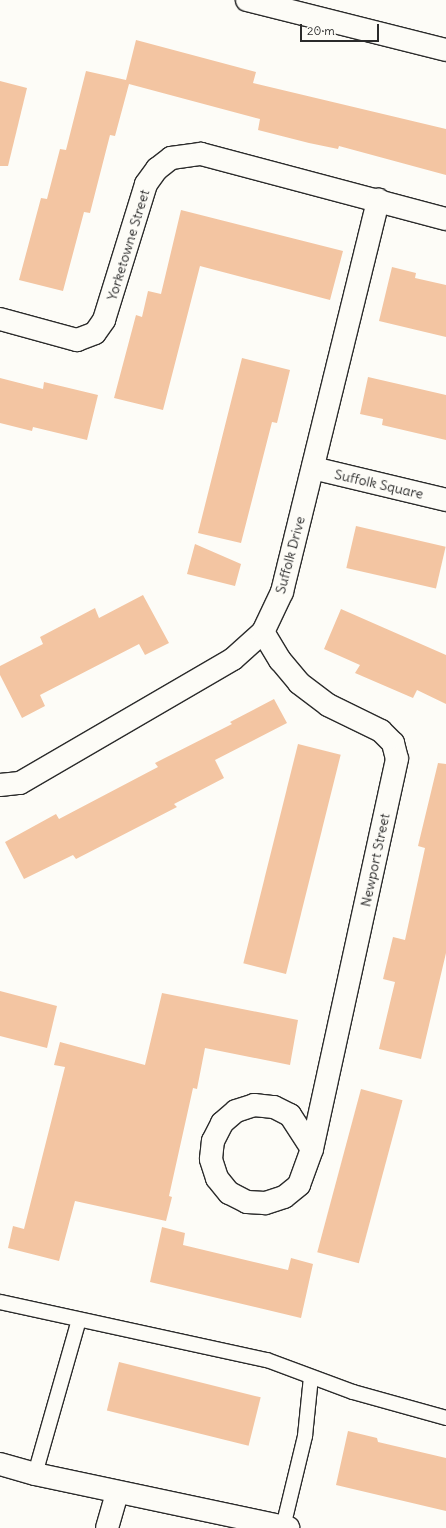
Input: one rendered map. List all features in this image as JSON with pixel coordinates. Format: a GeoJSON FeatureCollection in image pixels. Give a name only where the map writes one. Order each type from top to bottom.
{"type":"FeatureCollection","features":[{"type":"Feature","properties":{"kind":"street"},"geometry":{"type":"LineString","coordinates":[[247,0],[446,50]]}},
{"type":"Feature","properties":{"kind":"street","name":"Yorketowne Street"},"geometry":{"type":"LineString","coordinates":[[0,319],[77,340],[95,333],[104,320],[146,184],[157,169],[172,158],[202,154],[378,200],[446,220]]}},
{"type":"Feature","properties":{"kind":"street","name":"Suffolk Drive"},"geometry":{"type":"LineString","coordinates":[[0,785],[20,783],[233,660],[263,632],[282,592],[378,200]]}},
{"type":"Feature","properties":{"kind":"street","name":"Suffolk Square"},"geometry":{"type":"LineString","coordinates":[[313,468],[446,500]]}},
{"type":"Feature","properties":{"kind":"street","name":"Newport Street"},"geometry":{"type":"LineString","coordinates":[[263,632],[280,660],[299,683],[328,705],[381,731],[393,743],[397,759],[312,1149]]}},
{"type":"Feature","properties":{"kind":"street"},"geometry":{"type":"LineString","coordinates":[[254,1105],[274,1106],[290,1115],[312,1149],[299,1185],[284,1197],[265,1203],[247,1202],[229,1193],[217,1178],[211,1159],[213,1141],[222,1123],[236,1111],[254,1105]]}},
{"type":"Feature","properties":{"kind":"street"},"geometry":{"type":"LineString","coordinates":[[0,1464],[35,1474],[116,1492],[286,1527]]}},
{"type":"Feature","properties":{"kind":"street"},"geometry":{"type":"LineString","coordinates":[[107,1528],[116,1492]]}},
{"type":"Feature","properties":{"kind":"lane"},"geometry":{"type":"LineString","coordinates":[[0,1302],[267,1360],[310,1377],[446,1418]]}},
{"type":"Feature","properties":{"kind":"lane"},"geometry":{"type":"LineString","coordinates":[[35,1474],[80,1320]]}},
{"type":"Feature","properties":{"kind":"lane"},"geometry":{"type":"LineString","coordinates":[[286,1527],[305,1436],[310,1377]]}},
{"type":"Feature","properties":{"kind":"building"},"geometry":{"type":"Polygon","coordinates":[[[136,40],[256,72],[253,83],[446,129],[446,175],[339,146],[338,149],[258,130],[260,119],[129,84],[115,136],[110,135],[90,213],[84,212],[63,291],[19,280],[41,198],[47,199],[60,149],[66,150],[86,71],[126,80],[136,40]]]}},
{"type":"Feature","properties":{"kind":"building"},"geometry":{"type":"Polygon","coordinates":[[[0,81],[27,88],[8,166],[0,166],[0,81]]]}},
{"type":"Feature","properties":{"kind":"building"},"geometry":{"type":"Polygon","coordinates":[[[181,210],[343,251],[330,300],[200,266],[163,410],[114,398],[136,315],[142,317],[148,291],[161,294],[181,210]]]}},
{"type":"Feature","properties":{"kind":"building"},"geometry":{"type":"Polygon","coordinates":[[[392,267],[416,273],[415,278],[446,285],[446,337],[379,321],[392,267]]]}},
{"type":"Feature","properties":{"kind":"building"},"geometry":{"type":"Polygon","coordinates":[[[242,358],[290,370],[277,423],[272,422],[241,543],[198,533],[242,358]]]}},
{"type":"Feature","properties":{"kind":"building"},"geometry":{"type":"Polygon","coordinates":[[[368,377],[446,395],[446,440],[382,425],[383,419],[360,414],[368,377]]]}},
{"type":"Feature","properties":{"kind":"building"},"geometry":{"type":"Polygon","coordinates":[[[0,378],[43,389],[44,382],[98,395],[87,440],[33,427],[32,431],[0,423],[0,378]]]}},
{"type":"Feature","properties":{"kind":"building"},"geometry":{"type":"Polygon","coordinates":[[[356,526],[446,547],[436,589],[346,568],[356,526]]]}},
{"type":"Feature","properties":{"kind":"building"},"geometry":{"type":"Polygon","coordinates":[[[195,544],[241,564],[235,586],[187,574],[195,544]]]}},
{"type":"Feature","properties":{"kind":"building"},"geometry":{"type":"Polygon","coordinates":[[[143,595],[169,643],[145,655],[139,644],[40,695],[45,706],[22,718],[0,675],[0,666],[43,644],[40,637],[95,608],[99,618],[143,595]]]}},
{"type":"Feature","properties":{"kind":"building"},"geometry":{"type":"Polygon","coordinates":[[[341,609],[446,655],[446,704],[417,690],[413,698],[355,673],[360,665],[324,649],[341,609]]]}},
{"type":"Feature","properties":{"kind":"building"},"geometry":{"type":"Polygon","coordinates":[[[274,699],[287,723],[215,760],[224,778],[174,804],[177,807],[76,859],[73,855],[24,879],[5,842],[56,814],[59,819],[158,767],[155,763],[232,724],[230,722],[274,699]]]}},
{"type":"Feature","properties":{"kind":"building"},"geometry":{"type":"Polygon","coordinates":[[[298,744],[341,755],[286,974],[243,963],[298,744]]]}},
{"type":"Feature","properties":{"kind":"building"},"geometry":{"type":"Polygon","coordinates":[[[438,763],[446,764],[446,953],[421,1059],[379,1049],[395,982],[383,979],[393,937],[405,940],[425,848],[418,846],[438,763]]]}},
{"type":"Feature","properties":{"kind":"building"},"geometry":{"type":"Polygon","coordinates":[[[0,991],[57,1006],[47,1048],[0,1036],[0,991]]]}},
{"type":"Feature","properties":{"kind":"building"},"geometry":{"type":"Polygon","coordinates":[[[162,993],[298,1020],[290,1065],[205,1048],[197,1089],[193,1088],[169,1196],[172,1197],[166,1221],[75,1201],[59,1261],[8,1248],[13,1226],[24,1229],[65,1067],[54,1065],[60,1042],[145,1065],[162,993]]]}},
{"type":"Feature","properties":{"kind":"building"},"geometry":{"type":"Polygon","coordinates":[[[361,1089],[403,1100],[359,1263],[317,1252],[361,1089]]]}},
{"type":"Feature","properties":{"kind":"building"},"geometry":{"type":"Polygon","coordinates":[[[162,1227],[185,1233],[183,1245],[288,1270],[291,1258],[313,1264],[301,1318],[150,1282],[162,1227]]]}},
{"type":"Feature","properties":{"kind":"building"},"geometry":{"type":"Polygon","coordinates":[[[119,1362],[261,1397],[249,1446],[107,1411],[119,1362]]]}},
{"type":"Feature","properties":{"kind":"building"},"geometry":{"type":"Polygon","coordinates":[[[348,1431],[377,1438],[378,1442],[446,1458],[446,1511],[336,1485],[348,1431]]]}}]}
